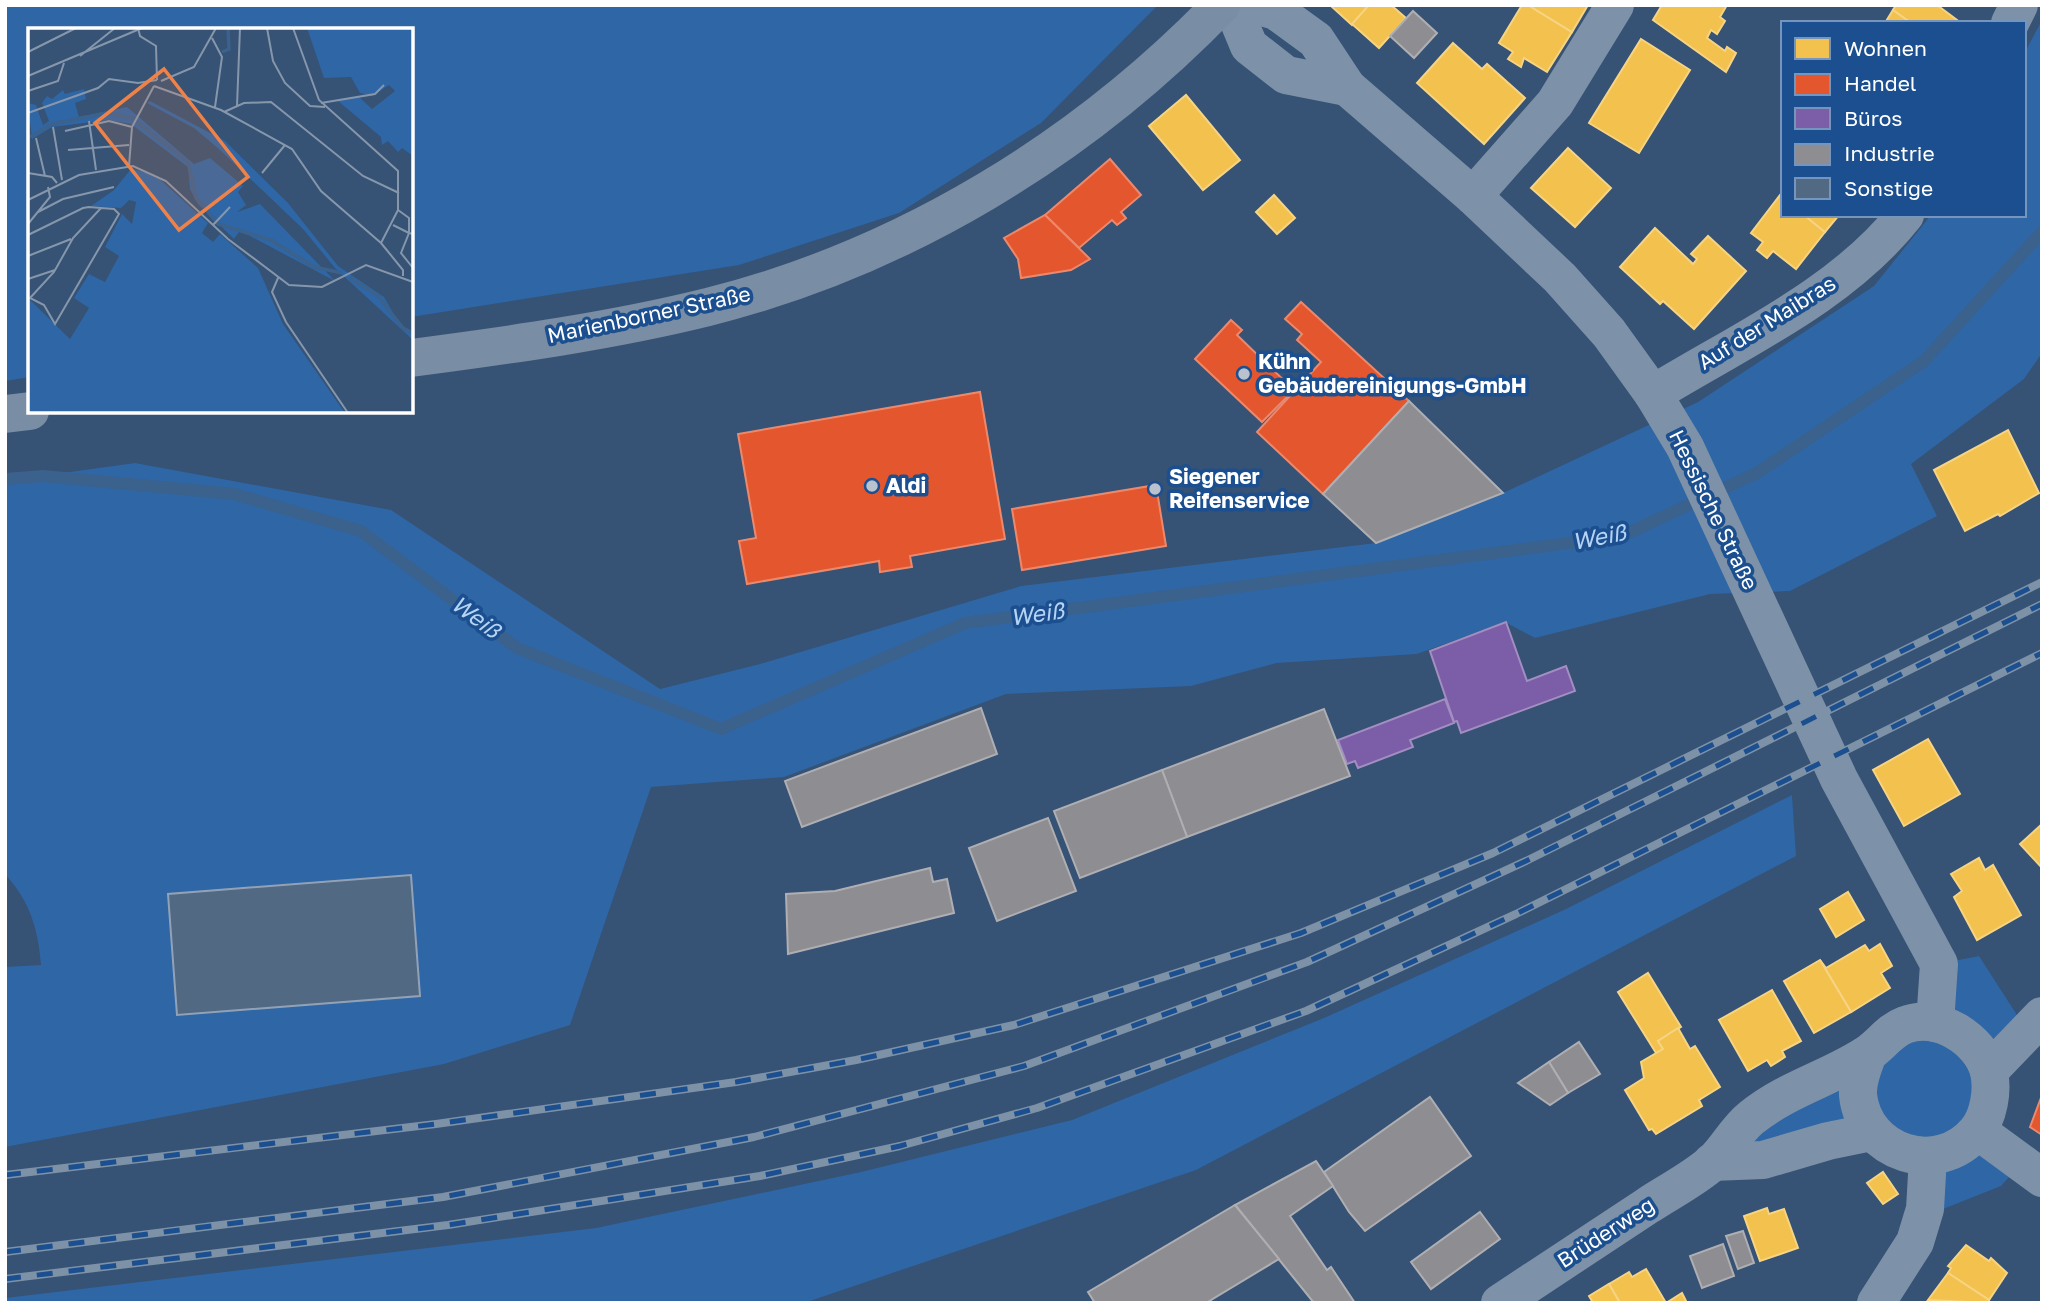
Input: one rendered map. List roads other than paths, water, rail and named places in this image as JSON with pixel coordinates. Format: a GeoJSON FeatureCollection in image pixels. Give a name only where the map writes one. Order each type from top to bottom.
{"type":"FeatureCollection","features":[{"type":"Feature","properties":{"kind":"main road","name":"Marienborner Straße"},"geometry":{"type":"LineString","coordinates":[[413,358],[564,335],[707,307],[837,266],[898,239],[1004,181],[1058,145],[1178,50],[1221,5]]}},
{"type":"Feature","properties":{"kind":"main road"},"geometry":{"type":"LineString","coordinates":[[5,414],[28,411]]}},
{"type":"Feature","properties":{"kind":"street","name":"Hessische Straße"},"geometry":{"type":"LineString","coordinates":[[1232,5],[1249,46],[1286,75],[1347,87]]}},
{"type":"Feature","properties":{"kind":"street","name":"Hessische Straße"},"geometry":{"type":"LineString","coordinates":[[1255,5],[1276,12],[1316,40],[1347,87],[1472,196],[1560,278],[1609,333],[1653,394],[1685,447],[1839,779],[1939,964],[1935,1023]]}},
{"type":"Feature","properties":{"kind":"street"},"geometry":{"type":"LineString","coordinates":[[1472,196],[1555,103],[1615,5]]}},
{"type":"Feature","properties":{"kind":"street"},"geometry":{"type":"LineString","coordinates":[[2011,21],[2019,5]]}},
{"type":"Feature","properties":{"kind":"street","name":"Auf der Maibras"},"geometry":{"type":"LineString","coordinates":[[1653,394],[1830,287],[1886,240],[1903,217]]}},
{"type":"Feature","properties":{"kind":"street"},"geometry":{"type":"LineString","coordinates":[[1989,1071],[2042,1016]]}},
{"type":"Feature","properties":{"kind":"street"},"geometry":{"type":"LineString","coordinates":[[1868,1054],[1858,1094],[1872,1132],[1900,1154],[1928,1157],[1956,1150],[1978,1131],[1990,1094],[1989,1071],[1979,1050],[1961,1034],[1935,1023]]}},
{"type":"Feature","properties":{"kind":"street","name":"Brüderweg"},"geometry":{"type":"LineString","coordinates":[[1500,1303],[1713,1163],[1750,1119],[1799,1086],[1868,1054],[1886,1036],[1907,1024],[1935,1023]]}},
{"type":"Feature","properties":{"kind":"street"},"geometry":{"type":"LineString","coordinates":[[1978,1131],[2042,1178]]}},
{"type":"Feature","properties":{"kind":"street","name":"Brüderweg"},"geometry":{"type":"LineString","coordinates":[[1713,1163],[1763,1160],[1828,1141],[1872,1132]]}},
{"type":"Feature","properties":{"kind":"street"},"geometry":{"type":"LineString","coordinates":[[1876,1303],[1915,1242],[1925,1209],[1928,1157]]}},
{"type":"Feature","properties":{"kind":"waterway","name":"Weiß"},"geometry":{"type":"LineString","coordinates":[[5,479],[43,476],[234,494],[361,531],[517,648],[721,729],[965,623],[1622,536],[1757,473],[1924,361],[2042,232]]}},
{"type":"Feature","properties":{"kind":"railway"},"geometry":{"type":"LineString","coordinates":[[5,1175],[436,1124],[736,1082],[856,1060],[1014,1025],[1301,933],[1493,853],[2042,582]]}},
{"type":"Feature","properties":{"kind":"railway"},"geometry":{"type":"LineString","coordinates":[[5,1252],[443,1197],[754,1137],[1024,1066],[1307,962],[1526,861],[2042,604]]}},
{"type":"Feature","properties":{"kind":"railway"},"geometry":{"type":"LineString","coordinates":[[5,1279],[448,1225],[760,1176],[900,1146],[1037,1108],[1306,1011],[1516,914],[2042,653]]}},
{"type":"Feature","properties":{"kind":"place","name":"Kühn Gebäudereinigungs-GmbH"},"geometry":{"type":"Point","coordinates":[1244,374]}},
{"type":"Feature","properties":{"kind":"place","name":"Aldi"},"geometry":{"type":"Point","coordinates":[872,486]}},
{"type":"Feature","properties":{"kind":"place","name":"Siegener Reifenservice"},"geometry":{"type":"Point","coordinates":[1155,489]}}]}
